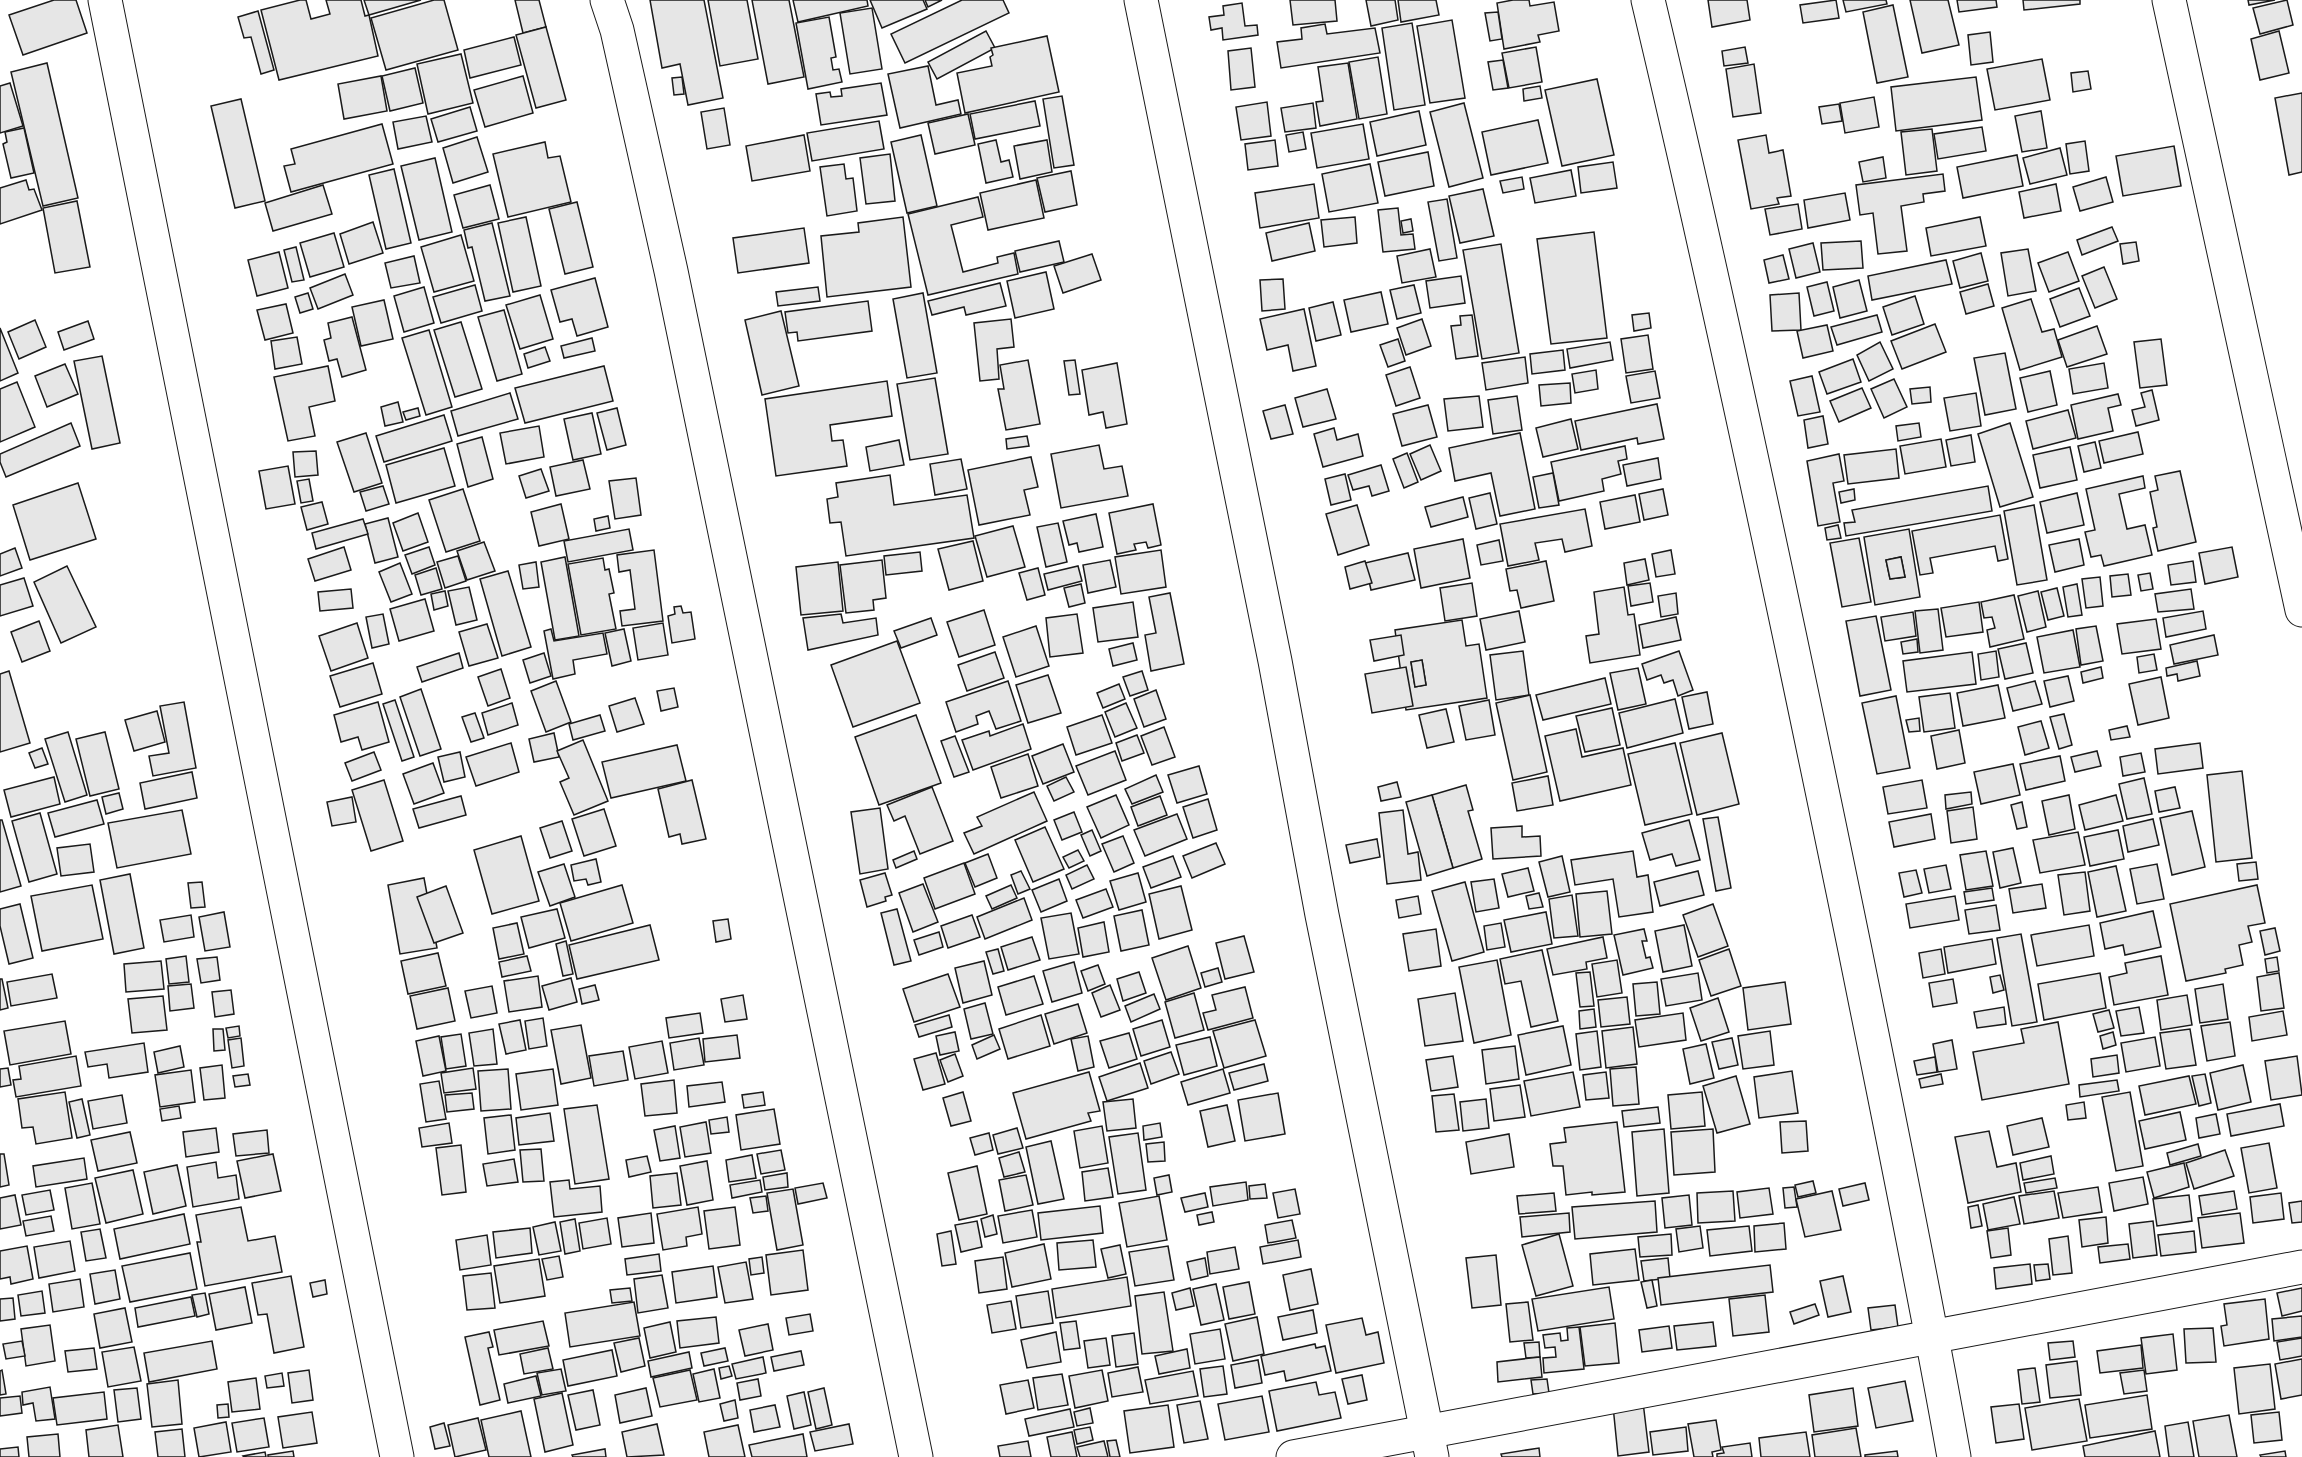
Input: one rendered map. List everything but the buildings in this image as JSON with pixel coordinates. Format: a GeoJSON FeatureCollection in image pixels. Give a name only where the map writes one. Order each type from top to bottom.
{"type":"FeatureCollection","features":[{"type":"Feature","properties":{"kind":"street"},"geometry":{"type":"LineString","coordinates":[[105,0],[397,1457]]}},
{"type":"Feature","properties":{"kind":"street"},"geometry":{"type":"LineString","coordinates":[[608,0],[617,30],[671,270],[916,1457]]}},
{"type":"Feature","properties":{"kind":"street"},"geometry":{"type":"LineString","coordinates":[[1141,0],[1275,661],[1322,915],[1430,1444]]}},
{"type":"Feature","properties":{"kind":"street"},"geometry":{"type":"LineString","coordinates":[[1648,0],[1696,209],[1816,761],[1932,1335],[1954,1457]]}},
{"type":"Feature","properties":{"kind":"street"},"geometry":{"type":"LineString","coordinates":[[2169,0],[2302,610]]}},
{"type":"Feature","properties":{"kind":"street"},"geometry":{"type":"LineString","coordinates":[[1293,1457],[1430,1444],[1932,1335],[2302,1267]]}}]}
